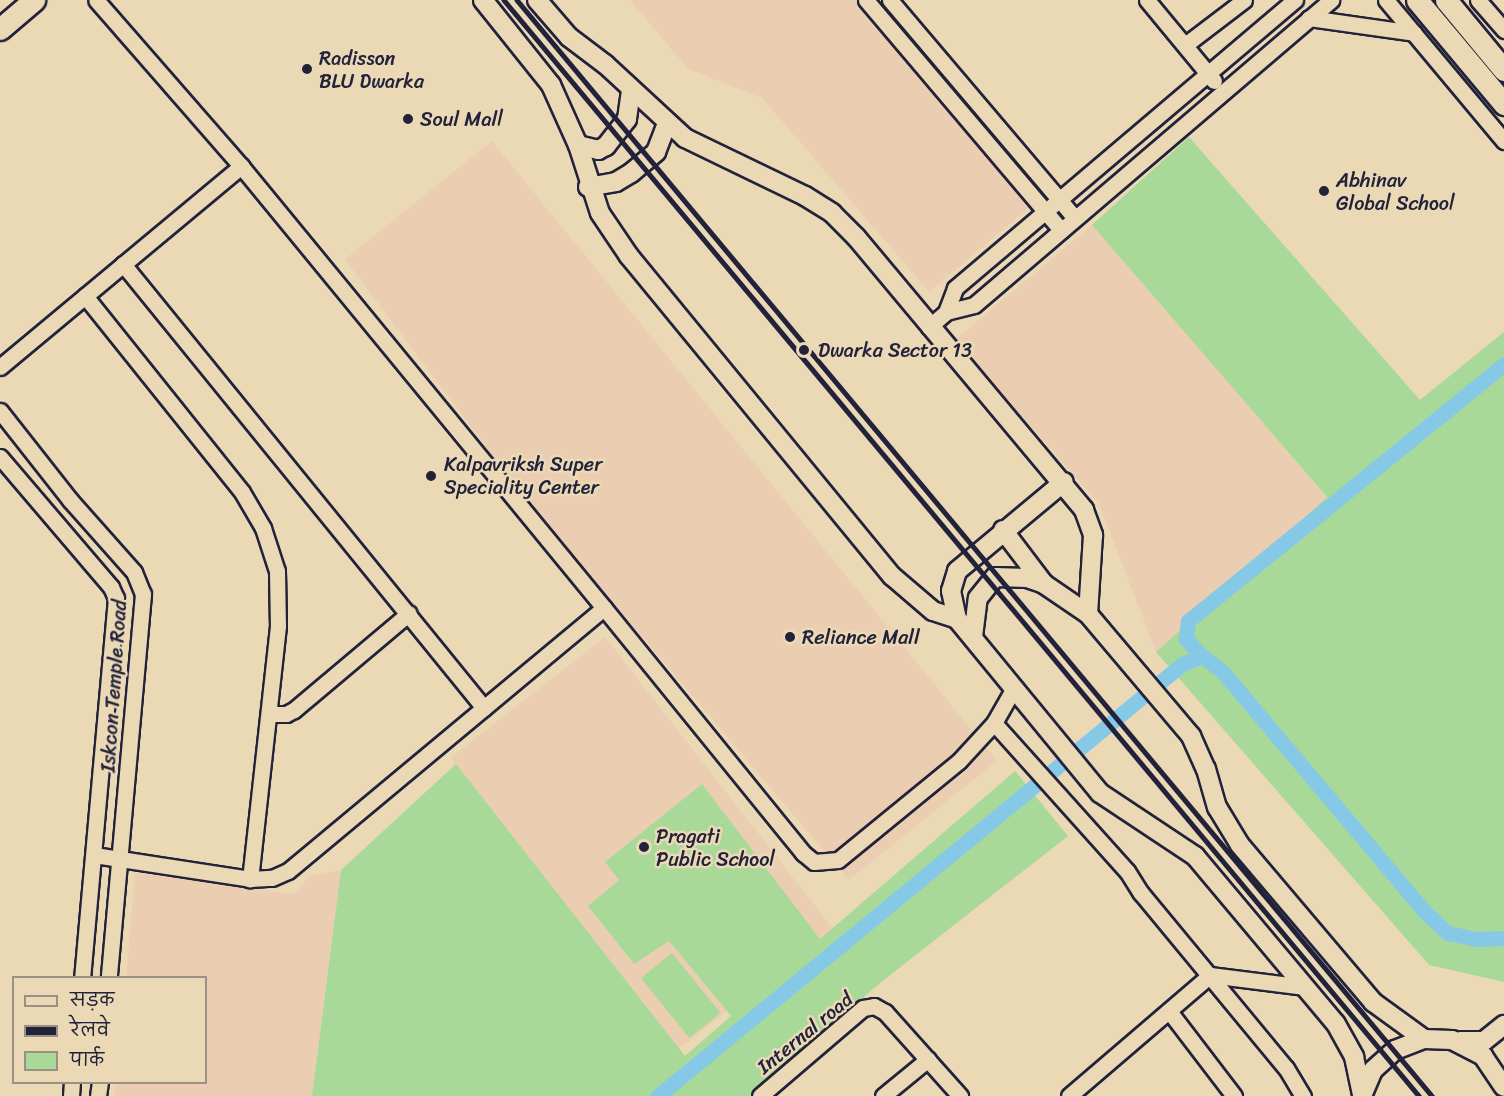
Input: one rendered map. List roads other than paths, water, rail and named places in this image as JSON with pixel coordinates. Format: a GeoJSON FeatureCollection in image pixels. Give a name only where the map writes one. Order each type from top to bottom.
{"type":"FeatureCollection","features":[{"type":"Feature","properties":{"kind":"main road"},"geometry":{"type":"LineString","coordinates":[[0,29],[34,0]]}},
{"type":"Feature","properties":{"kind":"main road"},"geometry":{"type":"LineString","coordinates":[[1417,0],[1504,104]]}},
{"type":"Feature","properties":{"kind":"main road"},"geometry":{"type":"LineString","coordinates":[[1446,0],[1504,70]]}},
{"type":"Feature","properties":{"kind":"street"},"geometry":{"type":"LineString","coordinates":[[96,0],[241,166],[803,854],[814,862],[838,860],[959,761],[994,723],[1014,688]]}},
{"type":"Feature","properties":{"kind":"street"},"geometry":{"type":"LineString","coordinates":[[483,0],[540,67],[578,145],[588,187],[600,213],[629,256],[892,576],[933,610],[957,619],[1088,777],[1115,804],[1195,856],[1336,1024],[1354,1057],[1362,1096]]}},
{"type":"Feature","properties":{"kind":"street"},"geometry":{"type":"LineString","coordinates":[[537,0],[568,37],[631,89],[685,138],[805,196],[832,213],[1064,482],[1084,510],[1093,535],[1088,614]]}},
{"type":"Feature","properties":{"kind":"street"},"geometry":{"type":"LineString","coordinates":[[866,0],[1061,230]]}},
{"type":"Feature","properties":{"kind":"street"},"geometry":{"type":"LineString","coordinates":[[890,0],[1075,218]]}},
{"type":"Feature","properties":{"kind":"street"},"geometry":{"type":"LineString","coordinates":[[1147,0],[1223,90]]}},
{"type":"Feature","properties":{"kind":"street"},"geometry":{"type":"LineString","coordinates":[[1185,45],[1244,0]]}},
{"type":"Feature","properties":{"kind":"street"},"geometry":{"type":"LineString","coordinates":[[929,327],[946,312],[974,305],[1331,0]]}},
{"type":"Feature","properties":{"kind":"street"},"geometry":{"type":"LineString","coordinates":[[1386,0],[1504,141]]}},
{"type":"Feature","properties":{"kind":"street"},"geometry":{"type":"LineString","coordinates":[[1478,0],[1504,30]]}},
{"type":"Feature","properties":{"kind":"street"},"geometry":{"type":"LineString","coordinates":[[946,312],[955,288],[1289,3]]}},
{"type":"Feature","properties":{"kind":"street"},"geometry":{"type":"LineString","coordinates":[[1309,18],[1414,33]]}},
{"type":"Feature","properties":{"kind":"street"},"geometry":{"type":"LineString","coordinates":[[578,145],[598,150],[606,146],[627,119],[631,89]]}},
{"type":"Feature","properties":{"kind":"street"},"geometry":{"type":"LineString","coordinates":[[588,187],[616,182],[631,173],[656,152],[668,124]]}},
{"type":"Feature","properties":{"kind":"street"},"geometry":{"type":"LineString","coordinates":[[0,367],[241,166]]}},
{"type":"Feature","properties":{"kind":"street"},"geometry":{"type":"LineString","coordinates":[[123,264],[484,708]]}},
{"type":"Feature","properties":{"kind":"street"},"geometry":{"type":"LineString","coordinates":[[85,296],[231,477],[263,528],[279,590],[269,714],[250,879]]}},
{"type":"Feature","properties":{"kind":"street","name":"Iskcon Temple Road"},"geometry":{"type":"LineString","coordinates":[[0,411],[70,500],[134,572],[143,594],[109,976]]}},
{"type":"Feature","properties":{"kind":"street","name":"Iskcon Temple Road"},"geometry":{"type":"LineString","coordinates":[[0,457],[111,587],[116,598],[82,976]]}},
{"type":"Feature","properties":{"kind":"street"},"geometry":{"type":"LineString","coordinates":[[957,619],[952,580],[957,571],[1003,530],[1064,482]]}},
{"type":"Feature","properties":{"kind":"street"},"geometry":{"type":"LineString","coordinates":[[1003,530],[1044,584]]}},
{"type":"Feature","properties":{"kind":"street"},"geometry":{"type":"LineString","coordinates":[[973,637],[978,598],[995,578],[1027,578],[1044,584],[1088,614],[1171,712],[1199,750],[1217,807],[1240,845],[1373,1002],[1424,1039]]}},
{"type":"Feature","properties":{"kind":"street"},"geometry":{"type":"LineString","coordinates":[[94,855],[120,861],[250,879],[272,878],[288,871],[604,608]]}},
{"type":"Feature","properties":{"kind":"street"},"geometry":{"type":"LineString","coordinates":[[269,714],[294,710],[409,613]]}},
{"type":"Feature","properties":{"kind":"street"},"geometry":{"type":"LineString","coordinates":[[994,723],[1127,871],[1286,1068],[1303,1096]]}},
{"type":"Feature","properties":{"kind":"street"},"geometry":{"type":"LineString","coordinates":[[1069,1096],[1210,975],[1305,987]]}},
{"type":"Feature","properties":{"kind":"street","name":"Internal road"},"geometry":{"type":"LineString","coordinates":[[760,1096],[868,1007],[885,1012],[960,1096]]}},
{"type":"Feature","properties":{"kind":"street"},"geometry":{"type":"LineString","coordinates":[[1169,1011],[1230,1094]]}},
{"type":"Feature","properties":{"kind":"street"},"geometry":{"type":"LineString","coordinates":[[1362,1096],[1373,1070],[1395,1050],[1424,1039],[1484,1041],[1504,1025]]}},
{"type":"Feature","properties":{"kind":"street"},"geometry":{"type":"LineString","coordinates":[[1452,1040],[1483,1056],[1504,1086]]}},
{"type":"Feature","properties":{"kind":"street"},"geometry":{"type":"LineString","coordinates":[[883,1096],[928,1059]]}},
{"type":"Feature","properties":{"kind":"waterway"},"geometry":{"type":"LineString","coordinates":[[1202,656],[1186,639],[1188,621],[1504,364]]}},
{"type":"Feature","properties":{"kind":"waterway"},"geometry":{"type":"LineString","coordinates":[[658,1096],[1182,664],[1202,656],[1222,671],[1424,911],[1448,933],[1476,939],[1504,938]]}},
{"type":"Feature","properties":{"kind":"railway"},"geometry":{"type":"LineString","coordinates":[[504,0],[1419,1096]]}},
{"type":"Feature","properties":{"kind":"railway"},"geometry":{"type":"LineString","coordinates":[[517,0],[1432,1096]]}},
{"type":"Feature","properties":{"kind":"place","name":"Radisson BLU Dwarka"},"geometry":{"type":"Point","coordinates":[307,69]}},
{"type":"Feature","properties":{"kind":"place","name":"Soul Mall"},"geometry":{"type":"Point","coordinates":[408,119]}},
{"type":"Feature","properties":{"kind":"place","name":"Abhinav Global School"},"geometry":{"type":"Point","coordinates":[1324,191]}},
{"type":"Feature","properties":{"kind":"place","name":"Dwarka Sector 13"},"geometry":{"type":"Point","coordinates":[804,350]}},
{"type":"Feature","properties":{"kind":"place","name":"Kalpavriksh Super Speciality Center"},"geometry":{"type":"Point","coordinates":[431,476]}},
{"type":"Feature","properties":{"kind":"place","name":"Reliance Mall"},"geometry":{"type":"Point","coordinates":[790,637]}},
{"type":"Feature","properties":{"kind":"place","name":"Pragati Public School"},"geometry":{"type":"Point","coordinates":[644,847]}}]}
